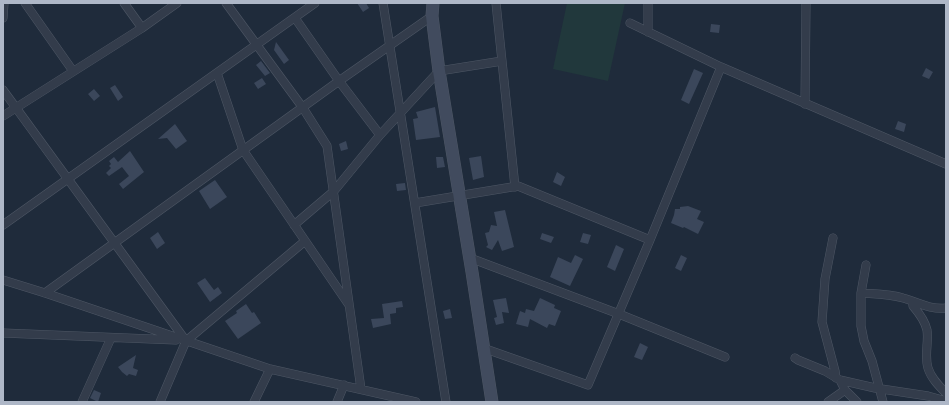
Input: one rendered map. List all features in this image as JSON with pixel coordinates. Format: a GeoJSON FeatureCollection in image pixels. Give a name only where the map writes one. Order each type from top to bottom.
{"type":"FeatureCollection","features":[{"type":"Feature","properties":{"kind":"street"},"geometry":{"type":"LineString","coordinates":[[3,18],[4,3]]}},
{"type":"Feature","properties":{"kind":"street"},"geometry":{"type":"LineString","coordinates":[[25,3],[74,71]]}},
{"type":"Feature","properties":{"kind":"street"},"geometry":{"type":"LineString","coordinates":[[124,3],[142,28]]}},
{"type":"Feature","properties":{"kind":"street"},"geometry":{"type":"LineString","coordinates":[[3,116],[142,28],[177,3]]}},
{"type":"Feature","properties":{"kind":"street"},"geometry":{"type":"LineString","coordinates":[[226,3],[258,45],[327,146],[361,389]]}},
{"type":"Feature","properties":{"kind":"street"},"geometry":{"type":"LineString","coordinates":[[3,225],[315,3]]}},
{"type":"Feature","properties":{"kind":"street"},"geometry":{"type":"LineString","coordinates":[[383,3],[446,402]]}},
{"type":"Feature","properties":{"kind":"street"},"geometry":{"type":"LineString","coordinates":[[433,3],[432,16],[439,71],[492,402]]}},
{"type":"Feature","properties":{"kind":"street"},"geometry":{"type":"LineString","coordinates":[[496,3],[515,186]]}},
{"type":"Feature","properties":{"kind":"street"},"geometry":{"type":"LineString","coordinates":[[648,3],[648,32]]}},
{"type":"Feature","properties":{"kind":"street"},"geometry":{"type":"LineString","coordinates":[[805,104],[806,3]]}},
{"type":"Feature","properties":{"kind":"street"},"geometry":{"type":"LineString","coordinates":[[45,293],[339,81],[432,16]]}},
{"type":"Feature","properties":{"kind":"street"},"geometry":{"type":"LineString","coordinates":[[295,18],[339,81],[380,135]]}},
{"type":"Feature","properties":{"kind":"street"},"geometry":{"type":"LineString","coordinates":[[630,23],[721,67],[946,164]]}},
{"type":"Feature","properties":{"kind":"street"},"geometry":{"type":"LineString","coordinates":[[294,225],[334,191],[380,135],[439,71],[502,61]]}},
{"type":"Feature","properties":{"kind":"street"},"geometry":{"type":"LineString","coordinates":[[483,348],[588,386],[721,67]]}},
{"type":"Feature","properties":{"kind":"street"},"geometry":{"type":"LineString","coordinates":[[217,73],[243,150],[350,307]]}},
{"type":"Feature","properties":{"kind":"street"},"geometry":{"type":"LineString","coordinates":[[3,90],[186,341]]}},
{"type":"Feature","properties":{"kind":"street"},"geometry":{"type":"LineString","coordinates":[[414,203],[518,186],[650,240]]}},
{"type":"Feature","properties":{"kind":"street"},"geometry":{"type":"LineString","coordinates":[[833,238],[825,279],[822,322],[838,379],[845,390],[856,402]]}},
{"type":"Feature","properties":{"kind":"street"},"geometry":{"type":"LineString","coordinates":[[160,402],[186,341],[305,241]]}},
{"type":"Feature","properties":{"kind":"street"},"geometry":{"type":"LineString","coordinates":[[470,258],[619,314],[725,357]]}},
{"type":"Feature","properties":{"kind":"street"},"geometry":{"type":"LineString","coordinates":[[866,265],[861,293],[861,326],[864,341],[883,402]]}},
{"type":"Feature","properties":{"kind":"street"},"geometry":{"type":"LineString","coordinates":[[3,280],[270,369],[416,402]]}},
{"type":"Feature","properties":{"kind":"street"},"geometry":{"type":"LineString","coordinates":[[861,293],[903,298],[934,308],[946,308]]}},
{"type":"Feature","properties":{"kind":"street"},"geometry":{"type":"LineString","coordinates":[[913,302],[913,306],[920,314],[927,331],[926,353],[928,369],[933,378],[946,393]]}},
{"type":"Feature","properties":{"kind":"street"},"geometry":{"type":"LineString","coordinates":[[3,333],[186,341]]}},
{"type":"Feature","properties":{"kind":"street"},"geometry":{"type":"LineString","coordinates":[[82,402],[111,338]]}},
{"type":"Feature","properties":{"kind":"street"},"geometry":{"type":"LineString","coordinates":[[795,358],[826,371],[838,379],[879,388],[928,396],[946,401]]}},
{"type":"Feature","properties":{"kind":"street"},"geometry":{"type":"LineString","coordinates":[[254,402],[270,369]]}},
{"type":"Feature","properties":{"kind":"street"},"geometry":{"type":"LineString","coordinates":[[337,402],[344,385]]}},
{"type":"Feature","properties":{"kind":"street"},"geometry":{"type":"LineString","coordinates":[[828,402],[845,390]]}},
{"type":"Feature","properties":{"kind":"green space"},"geometry":{"type":"Polygon","coordinates":[[[567,3],[625,3],[608,81],[553,69],[567,3]]]}},
{"type":"Feature","properties":{"kind":"building"},"geometry":{"type":"Polygon","coordinates":[[[357,3],[366,3],[369,8],[363,12],[357,3]]]}},
{"type":"Feature","properties":{"kind":"building"},"geometry":{"type":"Polygon","coordinates":[[[711,24],[720,25],[719,33],[710,32],[711,24]]]}},
{"type":"Feature","properties":{"kind":"building"},"geometry":{"type":"Polygon","coordinates":[[[276,42],[289,60],[284,64],[274,50],[276,42]]]}},
{"type":"Feature","properties":{"kind":"building"},"geometry":{"type":"Polygon","coordinates":[[[261,61],[270,73],[265,76],[256,65],[261,61]]]}},
{"type":"Feature","properties":{"kind":"building"},"geometry":{"type":"Polygon","coordinates":[[[926,68],[933,72],[929,79],[922,76],[926,68]]]}},
{"type":"Feature","properties":{"kind":"building"},"geometry":{"type":"Polygon","coordinates":[[[694,69],[703,73],[689,104],[681,100],[694,69]]]}},
{"type":"Feature","properties":{"kind":"building"},"geometry":{"type":"Polygon","coordinates":[[[262,78],[266,84],[258,89],[254,83],[262,78]]]}},
{"type":"Feature","properties":{"kind":"building"},"geometry":{"type":"Polygon","coordinates":[[[115,85],[123,97],[118,101],[110,88],[115,85]]]}},
{"type":"Feature","properties":{"kind":"building"},"geometry":{"type":"Polygon","coordinates":[[[94,89],[100,96],[94,101],[88,94],[94,89]]]}},
{"type":"Feature","properties":{"kind":"building"},"geometry":{"type":"Polygon","coordinates":[[[435,107],[440,137],[416,140],[413,119],[418,118],[416,112],[435,107]]]}},
{"type":"Feature","properties":{"kind":"building"},"geometry":{"type":"Polygon","coordinates":[[[898,121],[906,124],[904,132],[895,129],[898,121]]]}},
{"type":"Feature","properties":{"kind":"building"},"geometry":{"type":"Polygon","coordinates":[[[175,124],[187,141],[176,149],[167,138],[158,139],[175,124]]]}},
{"type":"Feature","properties":{"kind":"building"},"geometry":{"type":"Polygon","coordinates":[[[346,141],[348,149],[341,151],[339,144],[346,141]]]}},
{"type":"Feature","properties":{"kind":"building"},"geometry":{"type":"Polygon","coordinates":[[[130,151],[144,172],[123,189],[119,184],[129,176],[122,167],[109,176],[106,173],[111,168],[109,166],[111,164],[109,161],[114,157],[118,162],[130,151]]]}},
{"type":"Feature","properties":{"kind":"building"},"geometry":{"type":"Polygon","coordinates":[[[481,156],[484,177],[473,180],[469,158],[481,156]]]}},
{"type":"Feature","properties":{"kind":"building"},"geometry":{"type":"Polygon","coordinates":[[[436,157],[443,157],[445,167],[437,168],[436,157]]]}},
{"type":"Feature","properties":{"kind":"building"},"geometry":{"type":"Polygon","coordinates":[[[557,172],[565,177],[561,186],[553,182],[557,172]]]}},
{"type":"Feature","properties":{"kind":"building"},"geometry":{"type":"Polygon","coordinates":[[[215,180],[227,197],[210,209],[199,191],[215,180]]]}},
{"type":"Feature","properties":{"kind":"building"},"geometry":{"type":"Polygon","coordinates":[[[405,183],[406,190],[397,191],[396,184],[405,183]]]}},
{"type":"Feature","properties":{"kind":"building"},"geometry":{"type":"Polygon","coordinates":[[[688,206],[701,211],[697,219],[704,222],[698,234],[684,227],[683,228],[671,223],[675,209],[688,206]]]}},
{"type":"Feature","properties":{"kind":"building"},"geometry":{"type":"Polygon","coordinates":[[[505,210],[514,247],[502,251],[498,240],[492,250],[486,247],[488,245],[485,233],[489,232],[491,225],[497,226],[494,212],[505,210]]]}},
{"type":"Feature","properties":{"kind":"building"},"geometry":{"type":"Polygon","coordinates":[[[158,232],[165,243],[157,249],[150,238],[158,232]]]}},
{"type":"Feature","properties":{"kind":"building"},"geometry":{"type":"Polygon","coordinates":[[[542,233],[554,237],[551,243],[540,239],[542,233]]]}},
{"type":"Feature","properties":{"kind":"building"},"geometry":{"type":"Polygon","coordinates":[[[583,233],[591,235],[588,244],[580,242],[583,233]]]}},
{"type":"Feature","properties":{"kind":"building"},"geometry":{"type":"Polygon","coordinates":[[[616,245],[624,249],[615,271],[607,267],[616,245]]]}},
{"type":"Feature","properties":{"kind":"building"},"geometry":{"type":"Polygon","coordinates":[[[575,255],[583,259],[570,286],[550,277],[558,257],[571,263],[575,255]]]}},
{"type":"Feature","properties":{"kind":"building"},"geometry":{"type":"Polygon","coordinates":[[[681,255],[687,258],[681,271],[675,268],[681,255]]]}},
{"type":"Feature","properties":{"kind":"building"},"geometry":{"type":"Polygon","coordinates":[[[205,278],[214,290],[218,287],[222,293],[210,302],[197,283],[205,278]]]}},
{"type":"Feature","properties":{"kind":"building"},"geometry":{"type":"Polygon","coordinates":[[[506,298],[509,313],[502,312],[504,323],[496,325],[494,318],[497,317],[493,300],[506,298]]]}},
{"type":"Feature","properties":{"kind":"building"},"geometry":{"type":"Polygon","coordinates":[[[540,298],[555,305],[554,308],[561,311],[555,326],[549,324],[547,328],[530,319],[528,327],[516,324],[520,311],[525,313],[526,309],[534,311],[540,298]]]}},
{"type":"Feature","properties":{"kind":"building"},"geometry":{"type":"Polygon","coordinates":[[[402,301],[403,307],[396,308],[396,313],[390,314],[391,324],[373,328],[371,319],[384,318],[382,304],[402,301]]]}},
{"type":"Feature","properties":{"kind":"building"},"geometry":{"type":"Polygon","coordinates":[[[246,304],[252,313],[254,312],[261,323],[238,339],[225,321],[237,313],[236,311],[246,304]]]}},
{"type":"Feature","properties":{"kind":"building"},"geometry":{"type":"Polygon","coordinates":[[[450,309],[452,318],[445,319],[443,311],[450,309]]]}},
{"type":"Feature","properties":{"kind":"building"},"geometry":{"type":"Polygon","coordinates":[[[640,343],[648,347],[642,360],[634,357],[640,343]]]}},
{"type":"Feature","properties":{"kind":"building"},"geometry":{"type":"Polygon","coordinates":[[[136,355],[133,368],[138,370],[136,376],[129,374],[127,376],[118,367],[136,355]]]}},
{"type":"Feature","properties":{"kind":"building"},"geometry":{"type":"Polygon","coordinates":[[[94,390],[101,393],[98,402],[90,398],[94,390]]]}}]}
